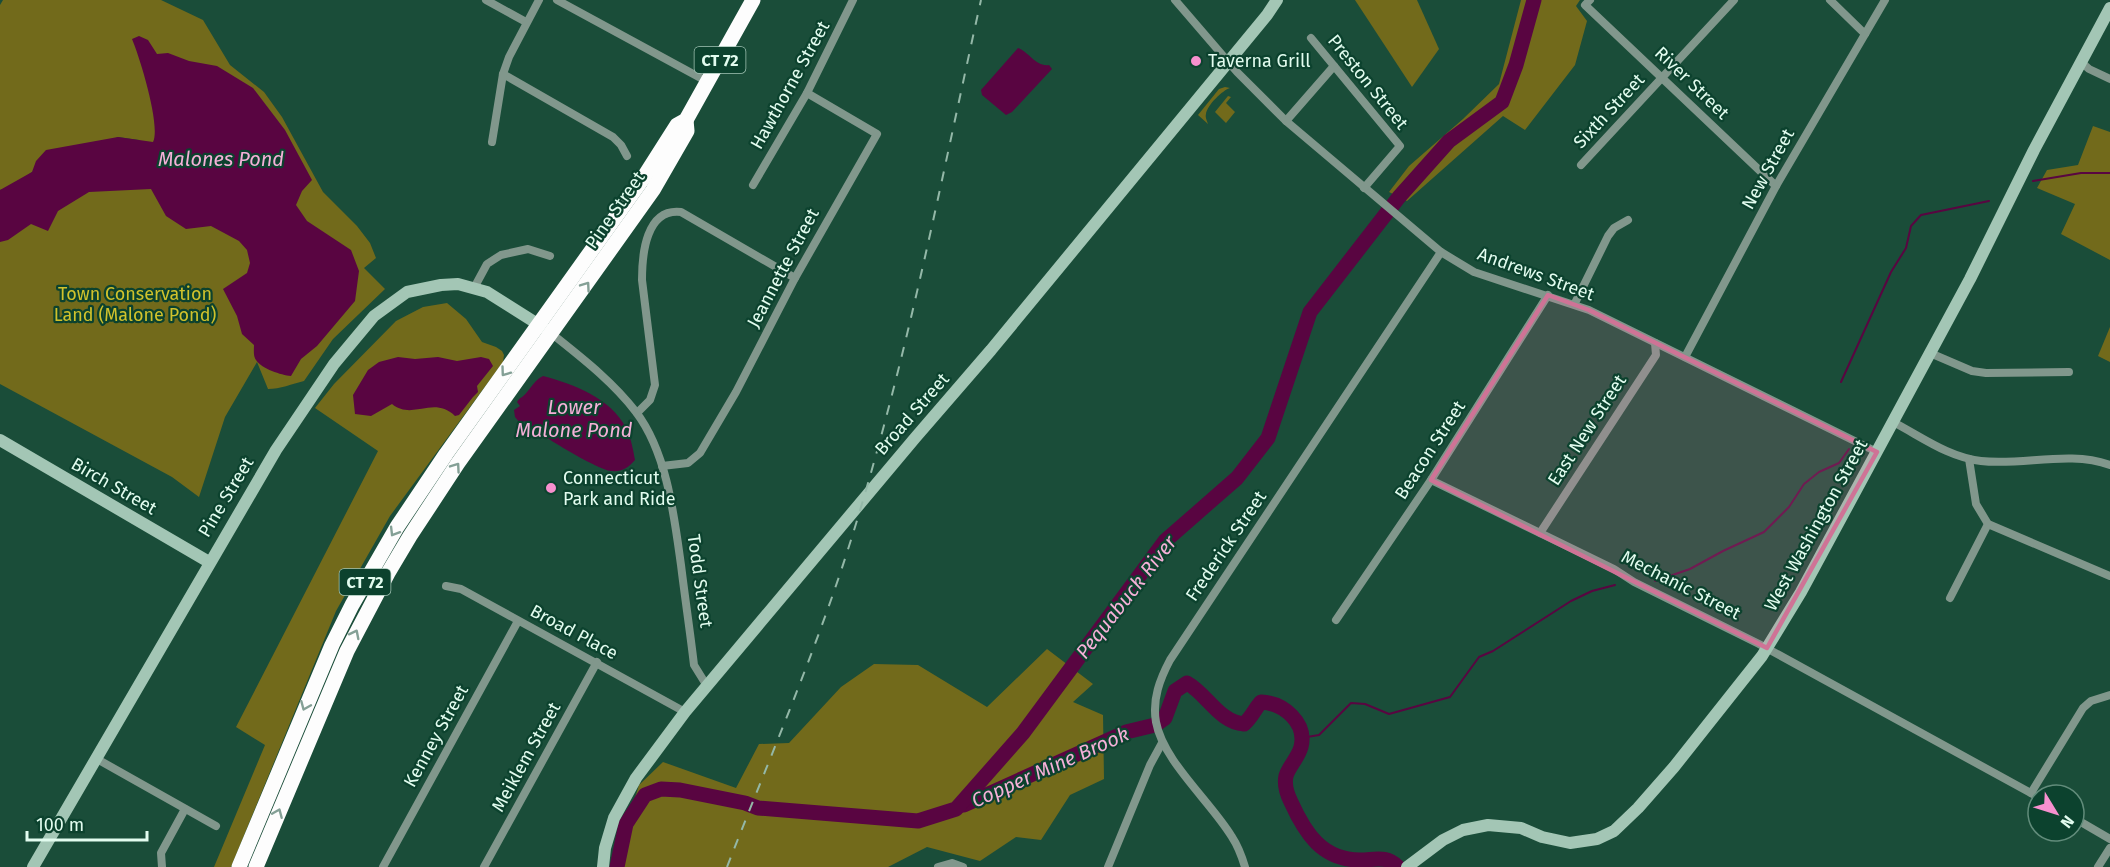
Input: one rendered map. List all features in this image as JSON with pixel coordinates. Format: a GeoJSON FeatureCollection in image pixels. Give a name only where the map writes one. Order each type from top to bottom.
{"type":"FeatureCollection","features":[{"type":"Feature","properties":{"kind":"highway","name":"Pine Street"},"geometry":{"type":"LineString","coordinates":[[539,325],[642,180],[676,125],[686,120],[753,0]]}},
{"type":"Feature","properties":{"kind":"highway","name":"Pine Street"},"geometry":{"type":"LineString","coordinates":[[552,334],[663,175],[687,131],[686,120]]}},
{"type":"Feature","properties":{"kind":"highway","name":"CT 72"},"geometry":{"type":"LineString","coordinates":[[239,867],[308,699],[332,645],[363,585],[422,489],[539,325]]}},
{"type":"Feature","properties":{"kind":"highway","name":"CT 72"},"geometry":{"type":"LineString","coordinates":[[256,867],[347,651],[382,583],[434,499],[552,334]]}},
{"type":"Feature","properties":{"kind":"main road","name":"Broad Street"},"geometry":{"type":"LineString","coordinates":[[603,867],[605,848],[614,818],[636,778],[685,712],[991,350],[1229,62],[1277,0]]}},
{"type":"Feature","properties":{"kind":"main road","name":"West Washington Street"},"geometry":{"type":"LineString","coordinates":[[1407,867],[1443,840],[1463,830],[1488,825],[1521,828],[1542,837],[1570,843],[1597,839],[1614,831],[1674,767],[1767,648],[1877,452],[2110,9]]}},
{"type":"Feature","properties":{"kind":"main road","name":"Pine Street"},"geometry":{"type":"LineString","coordinates":[[33,867],[209,562],[291,426],[334,364],[374,316],[407,292],[458,284],[487,292],[552,334]]}},
{"type":"Feature","properties":{"kind":"main road","name":"Birch Street"},"geometry":{"type":"LineString","coordinates":[[0,440],[209,562]]}},
{"type":"Feature","properties":{"kind":"street"},"geometry":{"type":"LineString","coordinates":[[486,0],[526,22]]}},
{"type":"Feature","properties":{"kind":"street"},"geometry":{"type":"LineString","coordinates":[[492,142],[503,74],[538,0]]}},
{"type":"Feature","properties":{"kind":"street"},"geometry":{"type":"LineString","coordinates":[[557,0],[708,82]]}},
{"type":"Feature","properties":{"kind":"street"},"geometry":{"type":"LineString","coordinates":[[840,0],[851,3]]}},
{"type":"Feature","properties":{"kind":"street","name":"Andrews Street"},"geometry":{"type":"LineString","coordinates":[[1175,0],[1229,62],[1286,121],[1441,252],[1474,272],[1575,303],[1877,452]]}},
{"type":"Feature","properties":{"kind":"street","name":"Sixth Street"},"geometry":{"type":"LineString","coordinates":[[1581,165],[1734,0]]}},
{"type":"Feature","properties":{"kind":"street"},"geometry":{"type":"LineString","coordinates":[[1830,0],[1865,34]]}},
{"type":"Feature","properties":{"kind":"street","name":"New Street"},"geometry":{"type":"LineString","coordinates":[[1685,357],[1776,186],[1885,0]]}},
{"type":"Feature","properties":{"kind":"street","name":"Hawthorne Street"},"geometry":{"type":"LineString","coordinates":[[753,185],[807,93],[849,13],[851,3]]}},
{"type":"Feature","properties":{"kind":"street","name":"River Street"},"geometry":{"type":"LineString","coordinates":[[1588,3],[1776,186]]}},
{"type":"Feature","properties":{"kind":"street","name":"Preston Street"},"geometry":{"type":"LineString","coordinates":[[1311,38],[1400,146],[1364,188]]}},
{"type":"Feature","properties":{"kind":"street"},"geometry":{"type":"LineString","coordinates":[[2081,62],[2089,69],[2110,79]]}},
{"type":"Feature","properties":{"kind":"street"},"geometry":{"type":"LineString","coordinates":[[1286,121],[1334,66]]}},
{"type":"Feature","properties":{"kind":"street"},"geometry":{"type":"LineString","coordinates":[[503,74],[613,137],[627,156]]}},
{"type":"Feature","properties":{"kind":"street","name":"Jeannette Street"},"geometry":{"type":"LineString","coordinates":[[662,466],[688,463],[700,453],[736,392],[795,278],[877,134],[807,93]]}},
{"type":"Feature","properties":{"kind":"street"},"geometry":{"type":"LineString","coordinates":[[637,413],[650,400],[655,385],[642,280],[643,253],[651,229],[660,216],[670,211],[681,212],[795,278]]}},
{"type":"Feature","properties":{"kind":"street"},"geometry":{"type":"LineString","coordinates":[[1575,303],[1608,236],[1614,228],[1628,220]]}},
{"type":"Feature","properties":{"kind":"street"},"geometry":{"type":"LineString","coordinates":[[474,288],[487,264],[501,255],[528,249],[550,256]]}},
{"type":"Feature","properties":{"kind":"street","name":"Frederick Street"},"geometry":{"type":"LineString","coordinates":[[1245,867],[1233,838],[1162,743],[1155,714],[1161,678],[1170,660],[1441,252]]}},
{"type":"Feature","properties":{"kind":"street","name":"Beacon Street"},"geometry":{"type":"LineString","coordinates":[[1336,620],[1431,480],[1548,295]]}},
{"type":"Feature","properties":{"kind":"street","name":"Todd Street"},"geometry":{"type":"LineString","coordinates":[[552,334],[598,370],[637,413],[662,466],[675,521],[694,665],[707,686]]}},
{"type":"Feature","properties":{"kind":"street","name":"East New Street"},"geometry":{"type":"LineString","coordinates":[[1540,533],[1656,355],[1655,343]]}},
{"type":"Feature","properties":{"kind":"street"},"geometry":{"type":"LineString","coordinates":[[1930,353],[1972,371],[1986,374],[2069,372]]}},
{"type":"Feature","properties":{"kind":"street"},"geometry":{"type":"LineString","coordinates":[[1893,422],[1944,450],[1969,459],[2084,460],[2110,465]]}},
{"type":"Feature","properties":{"kind":"street"},"geometry":{"type":"LineString","coordinates":[[1969,459],[1976,504],[1988,524],[2110,576]]}},
{"type":"Feature","properties":{"kind":"street","name":"Mechanic Street"},"geometry":{"type":"LineString","coordinates":[[1431,480],[1614,569],[1634,582],[1767,648],[2026,790]]}},
{"type":"Feature","properties":{"kind":"street"},"geometry":{"type":"LineString","coordinates":[[1950,598],[1988,524]]}},
{"type":"Feature","properties":{"kind":"street","name":"Broad Place"},"geometry":{"type":"LineString","coordinates":[[446,586],[461,589],[685,712]]}},
{"type":"Feature","properties":{"kind":"street","name":"Kenney Street"},"geometry":{"type":"LineString","coordinates":[[383,867],[518,621]]}},
{"type":"Feature","properties":{"kind":"street","name":"Meiklem Street"},"geometry":{"type":"LineString","coordinates":[[484,867],[597,662]]}},
{"type":"Feature","properties":{"kind":"street"},"geometry":{"type":"LineString","coordinates":[[2042,783],[2083,708],[2091,700],[2110,695]]}},
{"type":"Feature","properties":{"kind":"street"},"geometry":{"type":"LineString","coordinates":[[1108,867],[1150,765],[1162,743]]}},
{"type":"Feature","properties":{"kind":"street"},"geometry":{"type":"LineString","coordinates":[[97,759],[216,826]]}},
{"type":"Feature","properties":{"kind":"street"},"geometry":{"type":"LineString","coordinates":[[162,867],[161,854],[186,809]]}},
{"type":"Feature","properties":{"kind":"street"},"geometry":{"type":"LineString","coordinates":[[2086,825],[2110,839]]}},
{"type":"Feature","properties":{"kind":"street"},"geometry":{"type":"LineString","coordinates":[[2098,867],[2110,848]]}},
{"type":"Feature","properties":{"kind":"street"},"geometry":{"type":"LineString","coordinates":[[938,867],[952,863],[963,867]]}},
{"type":"Feature","properties":{"kind":"highlighted area"},"geometry":{"type":"Polygon","coordinates":[[[1548,295],[1589,310],[1877,452],[1767,648],[1431,480],[1548,295]]]}},
{"type":"Feature","properties":{"kind":"green space","name":"Town Conservation Land (Malone Pond)"},"geometry":{"type":"Polygon","coordinates":[[[3,0],[161,0],[203,20],[230,65],[264,92],[282,117],[323,192],[357,226],[370,243],[376,258],[364,268],[385,289],[333,339],[304,381],[268,389],[257,362],[225,417],[199,497],[172,477],[0,384],[0,191],[2,189],[0,190],[0,5],[3,0]],[[118,137],[32,172],[22,179],[145,152],[139,140],[118,137]]]}},
{"type":"Feature","properties":{"kind":"green space"},"geometry":{"type":"Polygon","coordinates":[[[1355,0],[1417,0],[1439,49],[1412,87],[1355,0]]]}},
{"type":"Feature","properties":{"kind":"green space"},"geometry":{"type":"Polygon","coordinates":[[[1521,0],[1580,0],[1576,6],[1587,21],[1575,65],[1525,130],[1503,116],[1407,201],[1389,192],[1409,166],[1499,84],[1521,0]]]}},
{"type":"Feature","properties":{"kind":"green space"},"geometry":{"type":"Polygon","coordinates":[[[1230,88],[1216,98],[1207,110],[1208,124],[1198,115],[1219,89],[1230,88]]]}},
{"type":"Feature","properties":{"kind":"green space"},"geometry":{"type":"Polygon","coordinates":[[[1228,96],[1231,97],[1226,103],[1235,112],[1226,123],[1215,112],[1228,96]]]}},
{"type":"Feature","properties":{"kind":"green space"},"geometry":{"type":"Polygon","coordinates":[[[2093,126],[2110,132],[2110,260],[2061,234],[2075,204],[2037,188],[2047,170],[2078,165],[2093,126]]]}},
{"type":"Feature","properties":{"kind":"green space"},"geometry":{"type":"Polygon","coordinates":[[[447,303],[466,319],[482,342],[502,351],[503,362],[390,516],[336,611],[231,867],[214,867],[265,745],[236,727],[378,451],[315,408],[334,384],[396,321],[423,307],[447,303]]]}},
{"type":"Feature","properties":{"kind":"green space"},"geometry":{"type":"Polygon","coordinates":[[[2110,327],[2110,362],[2098,356],[2110,327]]]}},
{"type":"Feature","properties":{"kind":"green space"},"geometry":{"type":"Polygon","coordinates":[[[1047,649],[1093,684],[1073,702],[1103,715],[1104,779],[1070,795],[1041,840],[1016,837],[980,861],[927,847],[888,867],[614,867],[639,785],[663,762],[736,788],[759,744],[789,743],[841,687],[874,664],[918,665],[987,707],[1047,649]]]}},
{"type":"Feature","properties":{"kind":"water","name":"Malones Pond"},"geometry":{"type":"Polygon","coordinates":[[[139,36],[148,40],[157,54],[168,53],[189,61],[217,66],[253,88],[285,130],[312,180],[302,191],[296,205],[307,221],[351,250],[359,271],[355,301],[317,346],[301,359],[291,376],[267,369],[256,360],[254,345],[242,334],[237,316],[223,289],[247,273],[250,263],[247,250],[239,241],[211,226],[186,229],[166,216],[151,189],[89,192],[58,211],[48,231],[31,224],[8,240],[0,242],[0,190],[32,172],[36,161],[46,150],[118,137],[153,142],[155,134],[152,107],[132,39],[139,36]]]}},
{"type":"Feature","properties":{"kind":"water"},"geometry":{"type":"Polygon","coordinates":[[[1018,48],[1036,62],[1049,65],[1052,69],[1012,112],[1006,115],[982,95],[981,90],[1018,48]]]}},
{"type":"Feature","properties":{"kind":"water","name":"Lower Malone Pond"},"geometry":{"type":"Polygon","coordinates":[[[398,357],[415,359],[438,357],[457,361],[481,357],[489,359],[493,366],[477,386],[478,392],[459,415],[455,416],[439,408],[408,410],[400,409],[392,404],[371,416],[355,414],[353,395],[368,370],[379,362],[398,357]]]}},
{"type":"Feature","properties":{"kind":"water","name":"Lower Malone Pond"},"geometry":{"type":"Polygon","coordinates":[[[543,376],[578,388],[611,408],[628,432],[635,460],[618,471],[604,469],[580,458],[525,421],[520,423],[515,417],[514,410],[520,406],[517,402],[543,376]]]}},
{"type":"Feature","properties":{"kind":"waterway","name":"Pequabuck River"},"geometry":{"type":"LineString","coordinates":[[617,867],[626,824],[645,795],[661,789],[680,790],[745,803],[758,808],[918,821],[956,809],[1023,733],[1165,541],[1237,478],[1268,438],[1310,312],[1399,197],[1449,141],[1502,102],[1516,65],[1534,0]]}},
{"type":"Feature","properties":{"kind":"waterway"},"geometry":{"type":"LineString","coordinates":[[2033,181],[2081,173],[2110,173]]}},
{"type":"Feature","properties":{"kind":"waterway"},"geometry":{"type":"LineString","coordinates":[[1841,382],[1891,272],[1906,248],[1911,226],[1921,215],[1989,201]]}},
{"type":"Feature","properties":{"kind":"waterway"},"geometry":{"type":"LineString","coordinates":[[1655,581],[1690,569],[1764,532],[1789,507],[1804,484],[1819,472],[1839,463],[1849,449]]}},
{"type":"Feature","properties":{"kind":"waterway"},"geometry":{"type":"LineString","coordinates":[[1301,738],[1319,735],[1351,703],[1365,704],[1389,714],[1450,697],[1479,657],[1493,651],[1571,601],[1592,591],[1615,585]]}},
{"type":"Feature","properties":{"kind":"waterway","name":"Copper Mine Brook"},"geometry":{"type":"LineString","coordinates":[[964,805],[1126,732],[1155,725],[1165,718],[1175,691],[1187,683],[1220,713],[1235,722],[1244,724],[1261,702],[1278,706],[1292,716],[1301,730],[1302,738],[1300,751],[1286,776],[1286,786],[1296,813],[1309,834],[1316,843],[1335,855],[1347,859],[1385,860],[1398,867]]}},
{"type":"Feature","properties":{"kind":"railway"},"geometry":{"type":"LineString","coordinates":[[727,867],[811,655],[855,527],[908,331],[981,0]]}},
{"type":"Feature","properties":{"kind":"place","name":"Taverna Grill"},"geometry":{"type":"Point","coordinates":[1196,61]}},
{"type":"Feature","properties":{"kind":"place","name":"Connecticut Park and Ride"},"geometry":{"type":"Point","coordinates":[551,488]}}]}
